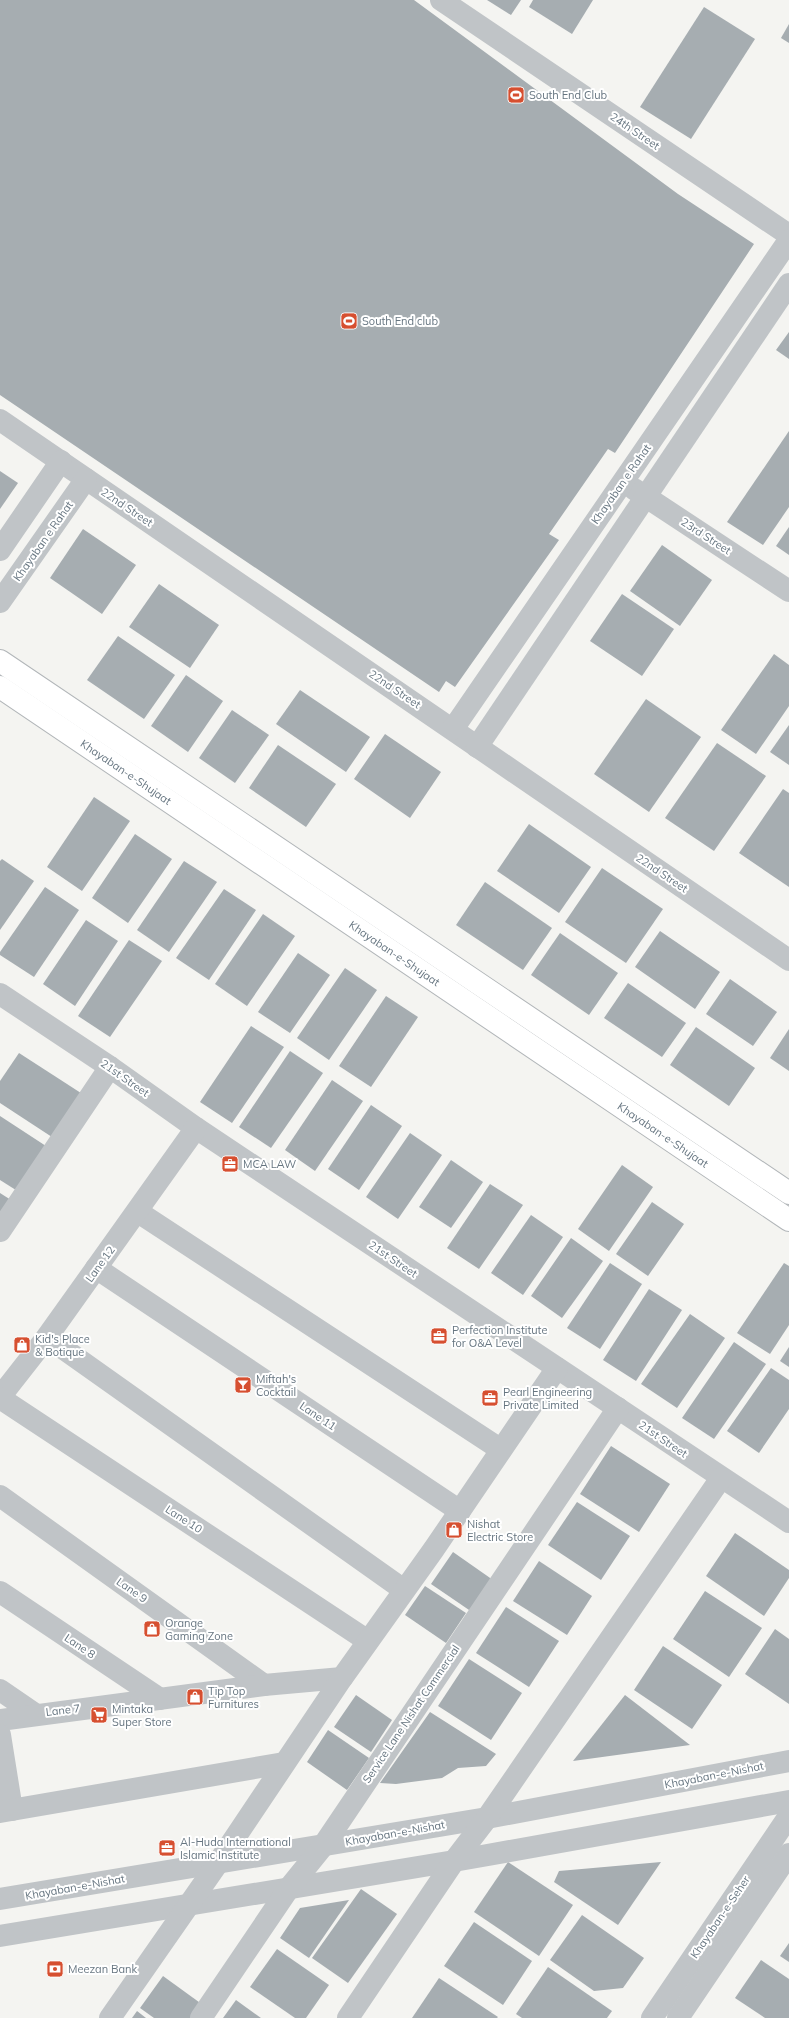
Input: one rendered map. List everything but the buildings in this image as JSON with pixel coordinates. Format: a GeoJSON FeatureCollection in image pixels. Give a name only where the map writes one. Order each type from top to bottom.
{"type":"FeatureCollection","features":[{"type":"Feature","properties":{"kind":"main road","name":"Khayaban-e-Shujaat"},"geometry":{"type":"LineString","coordinates":[[0,661],[789,1193]]}},
{"type":"Feature","properties":{"kind":"main road","name":"Khayaban-e-Shujaat"},"geometry":{"type":"LineString","coordinates":[[0,687],[789,1220]]}},
{"type":"Feature","properties":{"kind":"street","name":"24th Street"},"geometry":{"type":"LineString","coordinates":[[441,0],[789,235]]}},
{"type":"Feature","properties":{"kind":"street","name":"Khayaban e Rahat"},"geometry":{"type":"LineString","coordinates":[[453,729],[789,240]]}},
{"type":"Feature","properties":{"kind":"street"},"geometry":{"type":"LineString","coordinates":[[477,747],[789,284]]}},
{"type":"Feature","properties":{"kind":"street","name":"22nd Street"},"geometry":{"type":"LineString","coordinates":[[0,420],[789,960]]}},
{"type":"Feature","properties":{"kind":"street"},"geometry":{"type":"LineString","coordinates":[[0,550],[61,461]]}},
{"type":"Feature","properties":{"kind":"street","name":"Khayaban e Rahat"},"geometry":{"type":"LineString","coordinates":[[0,602],[86,479]]}},
{"type":"Feature","properties":{"kind":"street","name":"23rd Street"},"geometry":{"type":"LineString","coordinates":[[623,481],[789,591]]}},
{"type":"Feature","properties":{"kind":"street","name":"21st Street"},"geometry":{"type":"LineString","coordinates":[[1,998],[110,1067],[196,1128],[789,1522]]}},
{"type":"Feature","properties":{"kind":"street"},"geometry":{"type":"LineString","coordinates":[[0,1230],[110,1067]]}},
{"type":"Feature","properties":{"kind":"street","name":"Lane 12"},"geometry":{"type":"LineString","coordinates":[[2,1392],[47,1337],[138,1212],[196,1128]]}},
{"type":"Feature","properties":{"kind":"street"},"geometry":{"type":"LineString","coordinates":[[138,1212],[500,1449]]}},
{"type":"Feature","properties":{"kind":"street","name":"Lane 11"},"geometry":{"type":"LineString","coordinates":[[96,1268],[460,1511]]}},
{"type":"Feature","properties":{"kind":"street"},"geometry":{"type":"LineString","coordinates":[[47,1337],[404,1590]]}},
{"type":"Feature","properties":{"kind":"street"},"geometry":{"type":"LineString","coordinates":[[110,2018],[218,1863],[342,1678],[460,1511],[500,1449],[557,1368]]}},
{"type":"Feature","properties":{"kind":"street","name":"Lane 10"},"geometry":{"type":"LineString","coordinates":[[2,1392],[368,1641]]}},
{"type":"Feature","properties":{"kind":"street","name":"Service Lane Nishat Commercial"},"geometry":{"type":"LineString","coordinates":[[201,2018],[289,1888],[323,1846],[618,1408]]}},
{"type":"Feature","properties":{"kind":"street"},"geometry":{"type":"LineString","coordinates":[[348,2018],[454,1861],[487,1818],[721,1478]]}},
{"type":"Feature","properties":{"kind":"street","name":"Lane 9"},"geometry":{"type":"LineString","coordinates":[[0,1496],[264,1684]]}},
{"type":"Feature","properties":{"kind":"street","name":"Lane 8"},"geometry":{"type":"LineString","coordinates":[[0,1592],[160,1699]]}},
{"type":"Feature","properties":{"kind":"street","name":"Lane 7"},"geometry":{"type":"LineString","coordinates":[[0,1720],[35,1714],[160,1699],[264,1684],[342,1678]]}},
{"type":"Feature","properties":{"kind":"street"},"geometry":{"type":"LineString","coordinates":[[0,1690],[35,1714]]}},
{"type":"Feature","properties":{"kind":"street"},"geometry":{"type":"LineString","coordinates":[[0,1736],[6,1811],[284,1763]]}},
{"type":"Feature","properties":{"kind":"street","name":"Khayaban-e-Nishat"},"geometry":{"type":"LineString","coordinates":[[0,1899],[487,1818],[789,1761]]}},
{"type":"Feature","properties":{"kind":"street"},"geometry":{"type":"LineString","coordinates":[[0,1936],[454,1861],[789,1801]]}},
{"type":"Feature","properties":{"kind":"street","name":"Khayaban-e-Seher"},"geometry":{"type":"LineString","coordinates":[[652,2018],[789,1816]]}},
{"type":"Feature","properties":{"kind":"street","name":"Khayaban-e-Seher"},"geometry":{"type":"LineString","coordinates":[[678,2018],[789,1854]]}},
{"type":"Feature","properties":{"kind":"place","name":"South End Club"},"geometry":{"type":"Point","coordinates":[516,95]}},
{"type":"Feature","properties":{"kind":"place","name":"South End club"},"geometry":{"type":"Point","coordinates":[349,321]}},
{"type":"Feature","properties":{"kind":"place","name":"MCA LAW"},"geometry":{"type":"Point","coordinates":[230,1164]}},
{"type":"Feature","properties":{"kind":"place","name":"Perfection Institute for O&A Level"},"geometry":{"type":"Point","coordinates":[439,1336]}},
{"type":"Feature","properties":{"kind":"place","name":"Kid's Place & Botique"},"geometry":{"type":"Point","coordinates":[22,1345]}},
{"type":"Feature","properties":{"kind":"place","name":"Miftah's Cocktail"},"geometry":{"type":"Point","coordinates":[243,1385]}},
{"type":"Feature","properties":{"kind":"place","name":"Pearl Engineering Private Limited"},"geometry":{"type":"Point","coordinates":[490,1398]}},
{"type":"Feature","properties":{"kind":"place","name":"Nishat Electric Store"},"geometry":{"type":"Point","coordinates":[454,1530]}},
{"type":"Feature","properties":{"kind":"place","name":"Orange Gaming Zone"},"geometry":{"type":"Point","coordinates":[152,1629]}},
{"type":"Feature","properties":{"kind":"place","name":"Tip Top Furnitures"},"geometry":{"type":"Point","coordinates":[195,1697]}},
{"type":"Feature","properties":{"kind":"place","name":"Mintaka Super Store"},"geometry":{"type":"Point","coordinates":[99,1715]}},
{"type":"Feature","properties":{"kind":"place","name":"Al-Huda International Islamic Institute"},"geometry":{"type":"Point","coordinates":[167,1848]}},
{"type":"Feature","properties":{"kind":"place","name":"Meezan Bank"},"geometry":{"type":"Point","coordinates":[55,1969]}}]}
